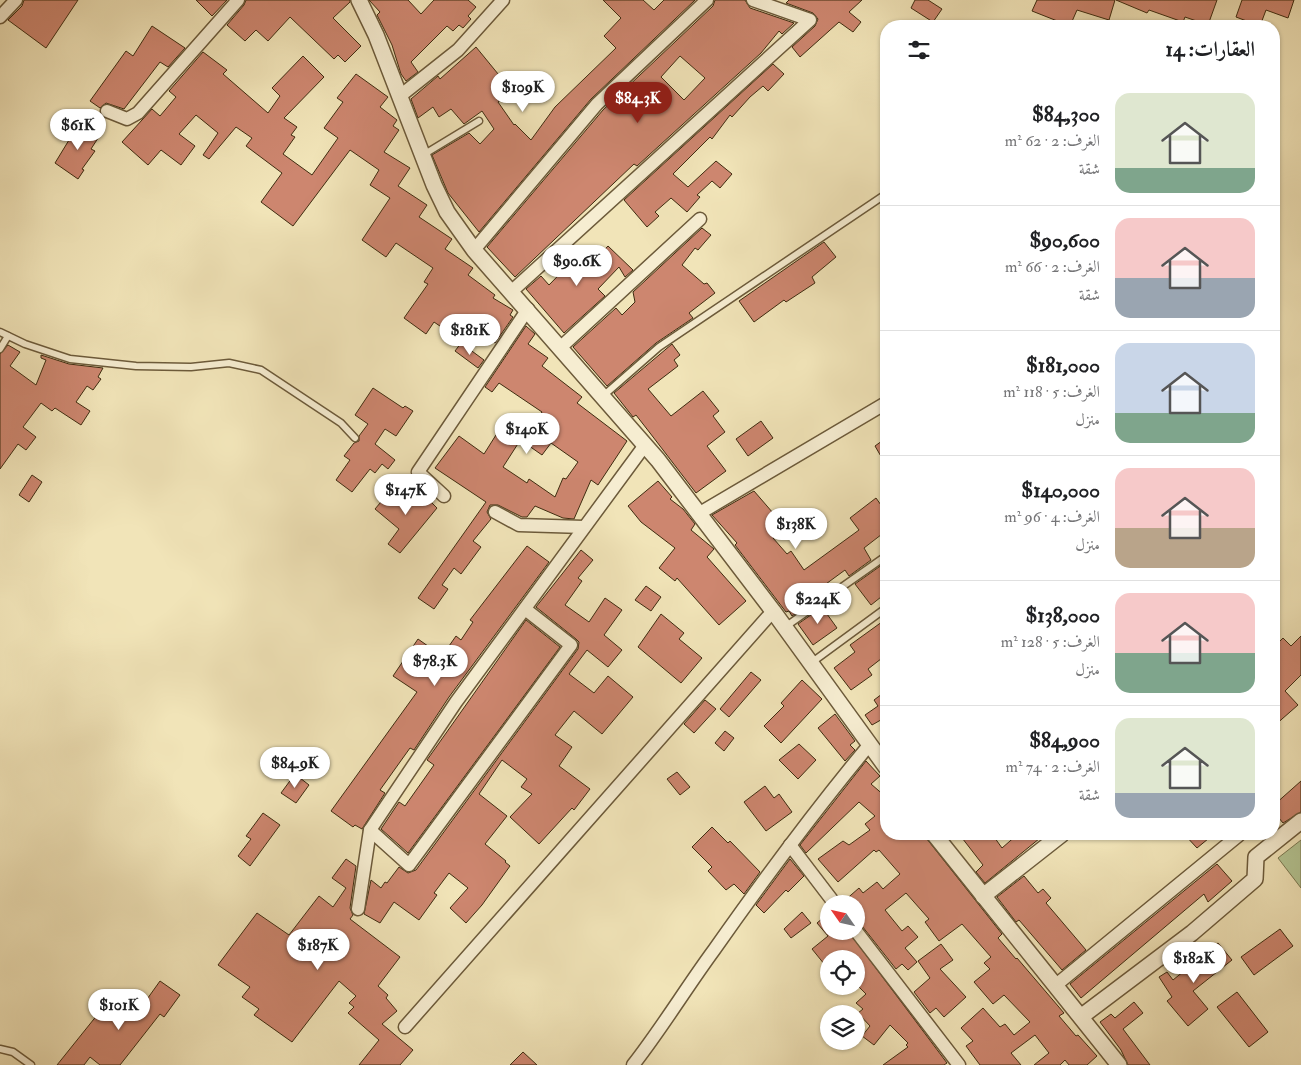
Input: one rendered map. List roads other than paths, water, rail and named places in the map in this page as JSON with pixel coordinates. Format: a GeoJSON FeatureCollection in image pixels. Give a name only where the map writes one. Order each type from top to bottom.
{"type":"FeatureCollection","features":[{"type":"Feature","properties":{"kind":"street"},"geometry":{"type":"LineString","coordinates":[[0,17],[16,0]]}},
{"type":"Feature","properties":{"kind":"street"},"geometry":{"type":"LineString","coordinates":[[108,111],[127,119],[138,113],[238,0]]}},
{"type":"Feature","properties":{"kind":"street"},"geometry":{"type":"LineString","coordinates":[[360,0],[376,35],[422,156],[447,212],[474,250],[561,347],[700,513],[880,758]]}},
{"type":"Feature","properties":{"kind":"street"},"geometry":{"type":"LineString","coordinates":[[400,96],[458,50],[503,0]]}},
{"type":"Feature","properties":{"kind":"street"},"geometry":{"type":"LineString","coordinates":[[474,250],[597,104],[707,0]]}},
{"type":"Feature","properties":{"kind":"street"},"geometry":{"type":"LineString","coordinates":[[512,291],[810,20],[753,0]]}},
{"type":"Feature","properties":{"kind":"street"},"geometry":{"type":"LineString","coordinates":[[561,347],[700,219]]}},
{"type":"Feature","properties":{"kind":"street"},"geometry":{"type":"LineString","coordinates":[[444,496],[418,472],[528,309]]}},
{"type":"Feature","properties":{"kind":"street"},"geometry":{"type":"LineString","coordinates":[[700,513],[880,407]]}},
{"type":"Feature","properties":{"kind":"street"},"geometry":{"type":"LineString","coordinates":[[358,909],[370,830],[456,702],[645,445]]}},
{"type":"Feature","properties":{"kind":"street"},"geometry":{"type":"LineString","coordinates":[[495,512],[519,526],[584,528]]}},
{"type":"Feature","properties":{"kind":"street"},"geometry":{"type":"LineString","coordinates":[[370,830],[409,865],[571,644],[525,609]]}},
{"type":"Feature","properties":{"kind":"street"},"geometry":{"type":"LineString","coordinates":[[405,1027],[773,611]]}},
{"type":"Feature","properties":{"kind":"street"},"geometry":{"type":"LineString","coordinates":[[633,1065],[659,1032],[712,951],[813,812],[870,744]]}},
{"type":"Feature","properties":{"kind":"street"},"geometry":{"type":"LineString","coordinates":[[1280,838],[1301,822]]}},
{"type":"Feature","properties":{"kind":"street"},"geometry":{"type":"LineString","coordinates":[[939,840],[1082,1016],[1119,1065]]}},
{"type":"Feature","properties":{"kind":"street"},"geometry":{"type":"LineString","coordinates":[[983,896],[1054,840]]}},
{"type":"Feature","properties":{"kind":"street"},"geometry":{"type":"LineString","coordinates":[[1056,985],[1233,840]]}},
{"type":"Feature","properties":{"kind":"street"},"geometry":{"type":"LineString","coordinates":[[1082,1016],[1192,933],[1255,879],[1256,857],[1278,840]]}},
{"type":"Feature","properties":{"kind":"street"},"geometry":{"type":"LineString","coordinates":[[790,845],[828,895]]}},
{"type":"Feature","properties":{"kind":"street"},"geometry":{"type":"LineString","coordinates":[[863,940],[959,1065]]}},
{"type":"Feature","properties":{"kind":"lane"},"geometry":{"type":"LineString","coordinates":[[422,156],[479,121]]}},
{"type":"Feature","properties":{"kind":"lane"},"geometry":{"type":"LineString","coordinates":[[602,396],[659,347],[880,198]]}},
{"type":"Feature","properties":{"kind":"lane"},"geometry":{"type":"LineString","coordinates":[[0,332],[70,360],[136,366],[191,367],[229,363],[261,370],[341,423],[355,438]]}},
{"type":"Feature","properties":{"kind":"lane"},"geometry":{"type":"LineString","coordinates":[[0,349],[8,336]]}},
{"type":"Feature","properties":{"kind":"lane"},"geometry":{"type":"LineString","coordinates":[[785,627],[880,560]]}},
{"type":"Feature","properties":{"kind":"lane"},"geometry":{"type":"LineString","coordinates":[[811,663],[880,612]]}},
{"type":"Feature","properties":{"kind":"lane"},"geometry":{"type":"LineString","coordinates":[[0,1049],[13,1052],[31,1065]]}}]}
